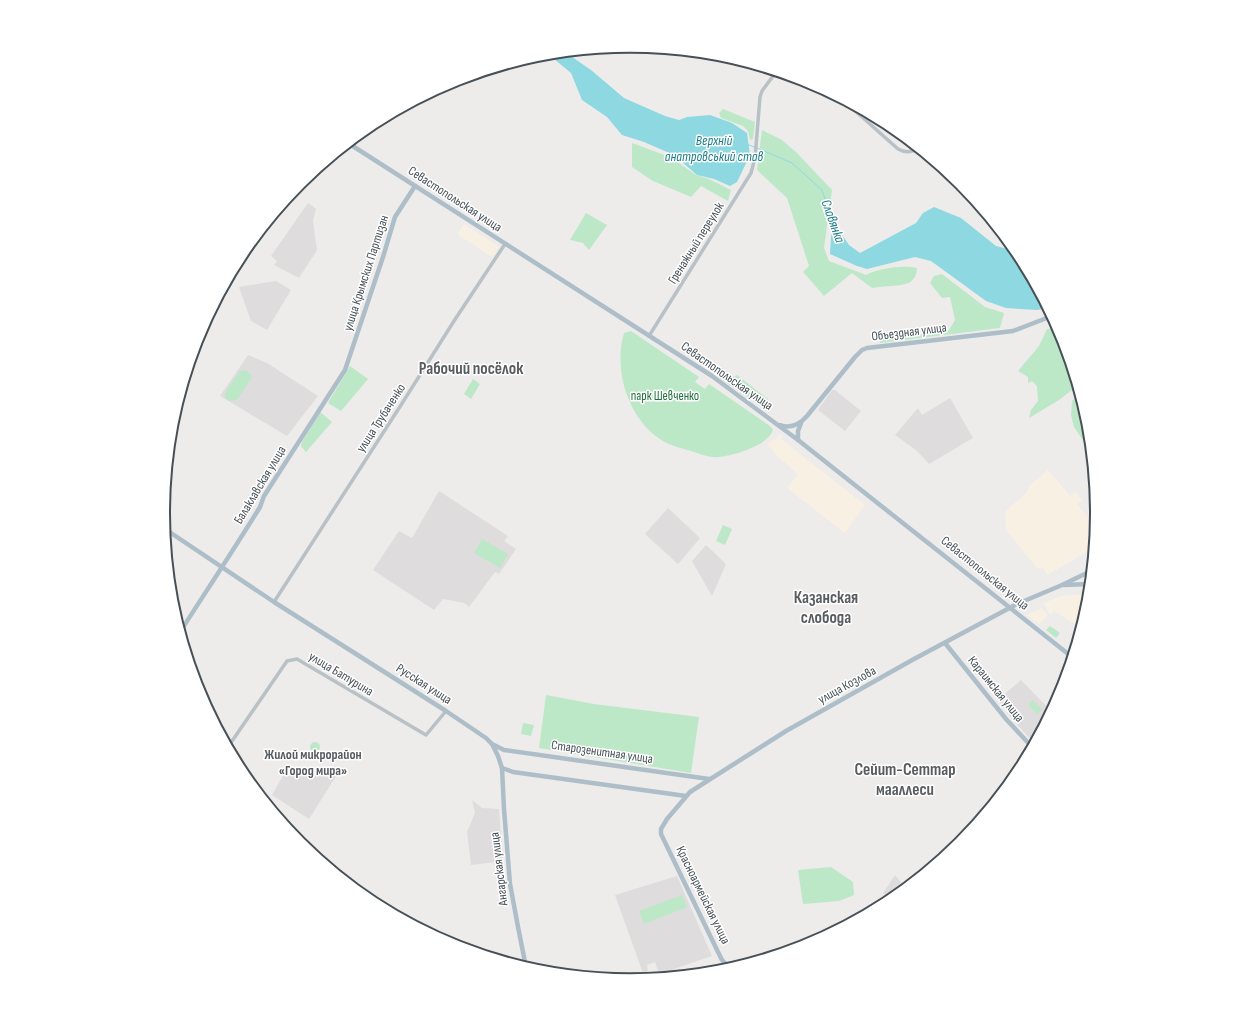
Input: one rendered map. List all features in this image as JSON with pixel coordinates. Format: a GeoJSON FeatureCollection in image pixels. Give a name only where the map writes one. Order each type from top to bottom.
{"type":"FeatureCollection","features":[{"type":"Feature","properties":{"kind":"main road","name":"Севастопольская улица"},"geometry":{"type":"LineString","coordinates":[[353,146],[710,375],[798,440],[1068,654]]}},
{"type":"Feature","properties":{"kind":"main road","name":"улица Крымских Партизан"},"geometry":{"type":"LineString","coordinates":[[353,348],[396,217],[415,186]]}},
{"type":"Feature","properties":{"kind":"main road","name":"Объездная улица"},"geometry":{"type":"LineString","coordinates":[[801,423],[862,350],[867,348],[1013,331],[1047,318]]}},
{"type":"Feature","properties":{"kind":"main road","name":"Балаклавская улица"},"geometry":{"type":"LineString","coordinates":[[184,625],[260,507],[264,496],[345,370],[353,348]]}},
{"type":"Feature","properties":{"kind":"main road"},"geometry":{"type":"LineString","coordinates":[[776,424],[789,426],[801,423]]}},
{"type":"Feature","properties":{"kind":"main road"},"geometry":{"type":"LineString","coordinates":[[798,440],[798,431],[801,423]]}},
{"type":"Feature","properties":{"kind":"main road","name":"Русская улица"},"geometry":{"type":"LineString","coordinates":[[171,533],[274,602],[486,738],[492,744],[504,769]]}},
{"type":"Feature","properties":{"kind":"main road","name":"улица Козлова"},"geometry":{"type":"LineString","coordinates":[[661,829],[667,819],[686,796],[709,779],[786,731],[914,659],[1017,604],[1062,586],[1086,574]]}},
{"type":"Feature","properties":{"kind":"main road"},"geometry":{"type":"LineString","coordinates":[[1081,576],[1081,581],[1084,584]]}},
{"type":"Feature","properties":{"kind":"main road","name":"улица Козлова"},"geometry":{"type":"LineString","coordinates":[[1062,586],[1084,584]]}},
{"type":"Feature","properties":{"kind":"main road","name":"Караимская улица"},"geometry":{"type":"LineString","coordinates":[[945,643],[1006,719],[1028,743]]}},
{"type":"Feature","properties":{"kind":"main road","name":"Старозенитная улица"},"geometry":{"type":"LineString","coordinates":[[492,744],[504,750],[709,779]]}},
{"type":"Feature","properties":{"kind":"main road"},"geometry":{"type":"LineString","coordinates":[[498,756],[500,750],[504,750]]}},
{"type":"Feature","properties":{"kind":"main road"},"geometry":{"type":"LineString","coordinates":[[504,769],[686,796]]}},
{"type":"Feature","properties":{"kind":"main road","name":"Ангарская улица"},"geometry":{"type":"LineString","coordinates":[[504,769],[502,775],[510,884],[525,960]]}},
{"type":"Feature","properties":{"kind":"main road"},"geometry":{"type":"LineString","coordinates":[[694,778],[697,783],[695,789]]}},
{"type":"Feature","properties":{"kind":"main road","name":"Красноармейская улица"},"geometry":{"type":"LineString","coordinates":[[661,829],[663,838],[718,952],[725,963]]}},
{"type":"Feature","properties":{"kind":"street","name":"Гренажный переулок"},"geometry":{"type":"LineString","coordinates":[[648,336],[751,174],[755,158],[760,97],[762,91],[773,76]]}},
{"type":"Feature","properties":{"kind":"street"},"geometry":{"type":"LineString","coordinates":[[860,115],[898,149],[909,152],[913,150]]}},
{"type":"Feature","properties":{"kind":"street","name":"улица Трубаченко"},"geometry":{"type":"LineString","coordinates":[[274,602],[505,244]]}},
{"type":"Feature","properties":{"kind":"street","name":"улица Батурина"},"geometry":{"type":"LineString","coordinates":[[232,743],[287,661],[297,659],[426,735],[446,711]]}},
{"type":"Feature","properties":{"kind":"shaded area"},"geometry":{"type":"Polygon","coordinates":[[[308,203],[316,209],[313,221],[317,250],[299,278],[274,265],[277,261],[271,256],[308,203]]]}},
{"type":"Feature","properties":{"kind":"shaded area"},"geometry":{"type":"Polygon","coordinates":[[[464,224],[499,247],[492,257],[457,234],[464,224]]]}},
{"type":"Feature","properties":{"kind":"shaded area"},"geometry":{"type":"Polygon","coordinates":[[[276,281],[291,290],[267,330],[251,321],[239,287],[276,281]]]}},
{"type":"Feature","properties":{"kind":"shaded area"},"geometry":{"type":"Polygon","coordinates":[[[248,355],[267,363],[318,396],[287,436],[220,396],[248,355]]]}},
{"type":"Feature","properties":{"kind":"shaded area"},"geometry":{"type":"Polygon","coordinates":[[[832,390],[835,390],[861,411],[845,431],[818,410],[832,390]]]}},
{"type":"Feature","properties":{"kind":"shaded area"},"geometry":{"type":"Polygon","coordinates":[[[950,398],[973,438],[929,464],[916,450],[895,435],[918,408],[922,415],[950,398]]]}},
{"type":"Feature","properties":{"kind":"shaded area"},"geometry":{"type":"Polygon","coordinates":[[[780,434],[783,436],[781,439],[865,505],[845,533],[787,488],[798,474],[778,457],[767,444],[774,439],[776,440],[780,434]]]}},
{"type":"Feature","properties":{"kind":"shaded area"},"geometry":{"type":"Polygon","coordinates":[[[1048,470],[1070,496],[1075,492],[1082,500],[1077,504],[1090,519],[1088,551],[1047,575],[1043,568],[1038,569],[1006,530],[1005,512],[1027,492],[1029,486],[1048,470]]]}},
{"type":"Feature","properties":{"kind":"shaded area"},"geometry":{"type":"Polygon","coordinates":[[[439,491],[508,536],[504,541],[516,549],[499,574],[495,572],[469,607],[464,603],[443,599],[434,610],[373,570],[399,531],[412,538],[439,491]]]}},
{"type":"Feature","properties":{"kind":"shaded area"},"geometry":{"type":"Polygon","coordinates":[[[668,508],[700,538],[678,564],[645,534],[668,508]]]}},
{"type":"Feature","properties":{"kind":"shaded area"},"geometry":{"type":"Polygon","coordinates":[[[706,545],[726,564],[712,596],[692,561],[706,545]]]}},
{"type":"Feature","properties":{"kind":"shaded area"},"geometry":{"type":"Polygon","coordinates":[[[1082,594],[1076,625],[1054,611],[1050,615],[1043,603],[1062,596],[1082,594]]]}},
{"type":"Feature","properties":{"kind":"shaded area"},"geometry":{"type":"Polygon","coordinates":[[[1042,608],[1048,615],[1039,624],[1026,615],[1042,608]]]}},
{"type":"Feature","properties":{"kind":"shaded area"},"geometry":{"type":"Polygon","coordinates":[[[1021,680],[1047,707],[1030,739],[1007,713],[1009,711],[1006,708],[1005,709],[998,700],[1021,680]]]}},
{"type":"Feature","properties":{"kind":"shaded area"},"geometry":{"type":"Polygon","coordinates":[[[338,773],[309,819],[272,795],[283,776],[338,773]]]}},
{"type":"Feature","properties":{"kind":"shaded area"},"geometry":{"type":"Polygon","coordinates":[[[472,800],[482,808],[499,809],[503,861],[471,865],[467,832],[475,813],[472,800]]]}},
{"type":"Feature","properties":{"kind":"shaded area"},"geometry":{"type":"Polygon","coordinates":[[[895,875],[902,884],[885,896],[883,893],[895,875]]]}},
{"type":"Feature","properties":{"kind":"shaded area"},"geometry":{"type":"Polygon","coordinates":[[[677,876],[712,956],[667,971],[658,971],[655,962],[647,965],[648,972],[643,973],[615,895],[677,876]]]}},
{"type":"Feature","properties":{"kind":"green space"},"geometry":{"type":"Polygon","coordinates":[[[723,109],[755,122],[753,139],[750,140],[748,131],[743,126],[721,118],[719,113],[723,109]]]}},
{"type":"Feature","properties":{"kind":"green space"},"geometry":{"type":"Polygon","coordinates":[[[762,130],[782,140],[796,152],[832,190],[824,248],[829,261],[866,275],[891,268],[917,268],[914,277],[909,283],[872,288],[852,273],[824,296],[803,272],[809,266],[787,198],[757,170],[762,130]]]}},
{"type":"Feature","properties":{"kind":"green space"},"geometry":{"type":"Polygon","coordinates":[[[632,143],[670,157],[696,175],[709,179],[731,190],[728,201],[701,186],[691,197],[653,181],[632,167],[632,143]]]}},
{"type":"Feature","properties":{"kind":"green space"},"geometry":{"type":"Polygon","coordinates":[[[586,213],[607,225],[589,250],[583,243],[570,240],[586,213]]]}},
{"type":"Feature","properties":{"kind":"green space"},"geometry":{"type":"Polygon","coordinates":[[[942,274],[985,307],[1004,313],[1000,328],[880,343],[881,337],[887,333],[903,337],[949,330],[955,320],[950,297],[942,298],[930,283],[934,276],[942,274]]]}},
{"type":"Feature","properties":{"kind":"green space"},"geometry":{"type":"Polygon","coordinates":[[[1047,329],[1051,329],[1055,337],[1066,365],[1073,389],[1059,400],[1029,418],[1031,410],[1038,401],[1037,386],[1032,381],[1028,383],[1028,377],[1018,371],[1039,346],[1047,329]]]}},
{"type":"Feature","properties":{"kind":"green space","name":"парк Шевченко"},"geometry":{"type":"Polygon","coordinates":[[[631,331],[699,377],[695,382],[705,389],[709,384],[770,426],[773,430],[767,439],[747,450],[732,455],[712,457],[676,446],[660,439],[639,419],[626,392],[620,362],[621,347],[624,333],[631,331]]]}},
{"type":"Feature","properties":{"kind":"green space"},"geometry":{"type":"Polygon","coordinates":[[[350,366],[368,379],[341,411],[328,403],[350,366]]]}},
{"type":"Feature","properties":{"kind":"green space"},"geometry":{"type":"Polygon","coordinates":[[[722,368],[734,377],[737,375],[769,400],[763,408],[718,377],[718,371],[722,368]]]}},
{"type":"Feature","properties":{"kind":"green space"},"geometry":{"type":"Polygon","coordinates":[[[245,370],[251,374],[251,379],[237,400],[229,401],[226,399],[226,391],[240,371],[245,370]]]}},
{"type":"Feature","properties":{"kind":"green space"},"geometry":{"type":"Polygon","coordinates":[[[473,379],[480,384],[471,399],[464,394],[473,379]]]}},
{"type":"Feature","properties":{"kind":"green space"},"geometry":{"type":"Polygon","coordinates":[[[1075,398],[1084,440],[1074,427],[1071,415],[1072,401],[1075,398]]]}},
{"type":"Feature","properties":{"kind":"green space"},"geometry":{"type":"Polygon","coordinates":[[[320,412],[332,422],[306,452],[301,446],[302,442],[320,412]]]}},
{"type":"Feature","properties":{"kind":"green space"},"geometry":{"type":"Polygon","coordinates":[[[723,525],[732,529],[725,545],[716,541],[723,525]]]}},
{"type":"Feature","properties":{"kind":"green space"},"geometry":{"type":"Polygon","coordinates":[[[482,539],[508,554],[500,568],[474,553],[482,539]]]}},
{"type":"Feature","properties":{"kind":"green space"},"geometry":{"type":"Polygon","coordinates":[[[1050,626],[1060,633],[1056,638],[1046,630],[1050,626]]]}},
{"type":"Feature","properties":{"kind":"green space"},"geometry":{"type":"Polygon","coordinates":[[[546,695],[594,704],[699,717],[691,773],[539,748],[546,695]]]}},
{"type":"Feature","properties":{"kind":"green space"},"geometry":{"type":"Polygon","coordinates":[[[1033,700],[1042,710],[1037,714],[1028,705],[1033,700]]]}},
{"type":"Feature","properties":{"kind":"green space"},"geometry":{"type":"Polygon","coordinates":[[[523,723],[534,725],[531,736],[521,734],[523,723]]]}},
{"type":"Feature","properties":{"kind":"green space"},"geometry":{"type":"Polygon","coordinates":[[[315,742],[320,747],[315,752],[310,747],[315,742]]]}},
{"type":"Feature","properties":{"kind":"green space"},"geometry":{"type":"Polygon","coordinates":[[[831,867],[853,882],[854,895],[839,901],[803,904],[798,870],[831,867]]]}},
{"type":"Feature","properties":{"kind":"green space"},"geometry":{"type":"Polygon","coordinates":[[[682,895],[687,907],[644,924],[639,911],[682,895]]]}},
{"type":"Feature","properties":{"kind":"water","name":"Верхній анатровський став"},"geometry":{"type":"Polygon","coordinates":[[[572,57],[591,70],[624,98],[665,116],[679,120],[687,117],[710,115],[732,123],[747,133],[750,155],[737,182],[730,186],[714,179],[697,175],[674,155],[644,142],[622,135],[607,117],[582,100],[571,73],[555,60],[572,57]]]}},
{"type":"Feature","properties":{"kind":"water"},"geometry":{"type":"Polygon","coordinates":[[[934,207],[961,218],[996,246],[1006,248],[1042,309],[1006,308],[986,301],[931,261],[915,257],[867,269],[830,254],[832,220],[849,245],[860,253],[916,223],[923,213],[934,207]]]}},
{"type":"Feature","properties":{"kind":"waterway","name":"Славянка"},"geometry":{"type":"LineString","coordinates":[[747,144],[754,147]]}},
{"type":"Feature","properties":{"kind":"waterway","name":"Славянка"},"geometry":{"type":"LineString","coordinates":[[757,148],[792,163],[822,190],[833,223]]}},
{"type":"Feature","properties":{"kind":"district","name":"Рабочий посёлок"},"geometry":{"type":"Point","coordinates":[471,369]}},
{"type":"Feature","properties":{"kind":"district","name":"Казанская слобода"},"geometry":{"type":"Point","coordinates":[826,608]}},
{"type":"Feature","properties":{"kind":"district","name":"Жилой микрорайон «Город мира»"},"geometry":{"type":"Point","coordinates":[313,762]}},
{"type":"Feature","properties":{"kind":"district","name":"Сейит-Сеттар мааллеси"},"geometry":{"type":"Point","coordinates":[905,780]}}]}
